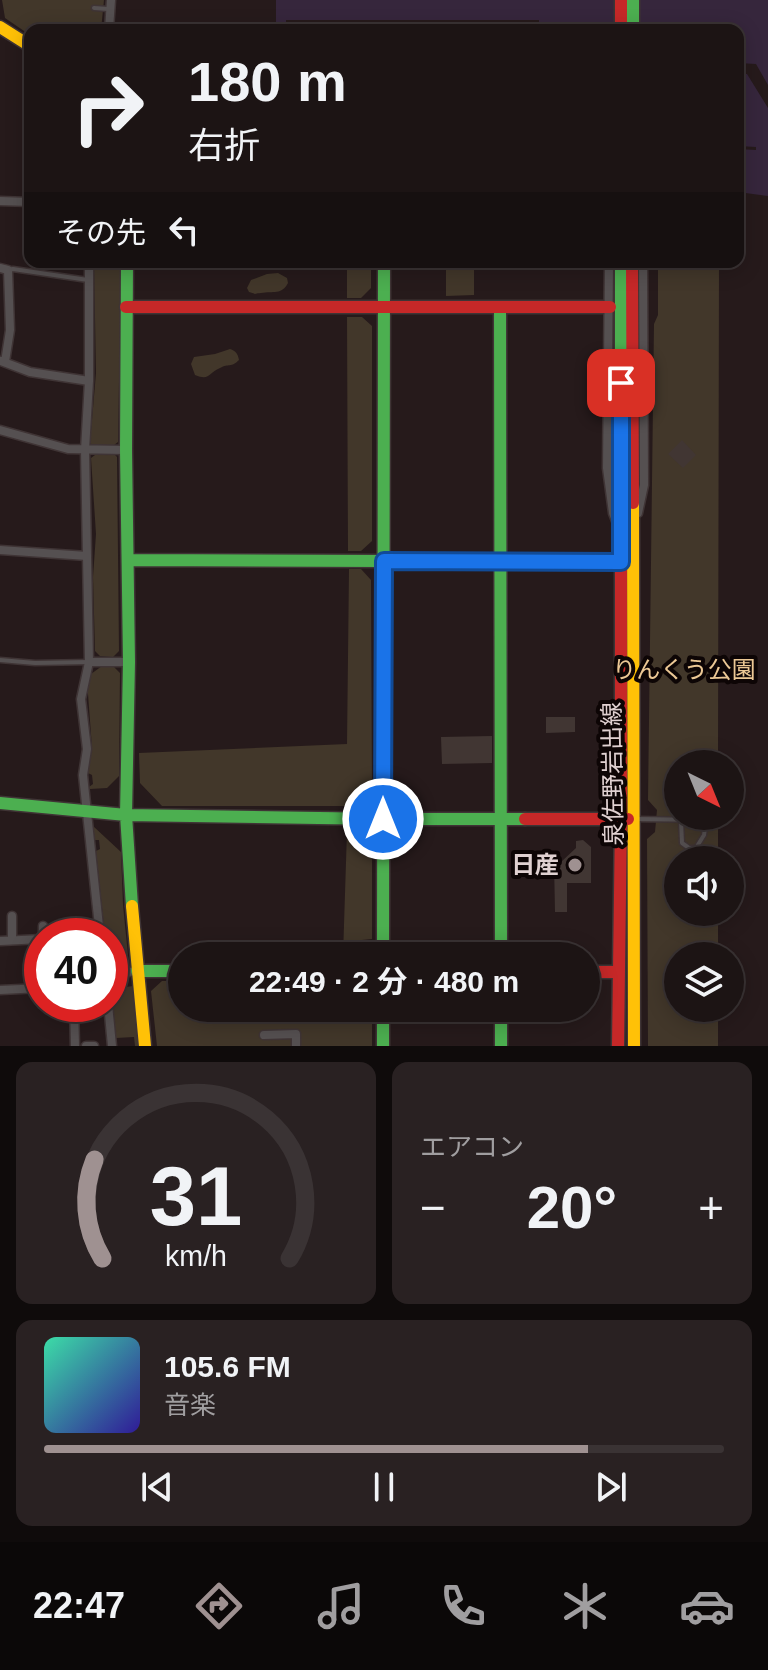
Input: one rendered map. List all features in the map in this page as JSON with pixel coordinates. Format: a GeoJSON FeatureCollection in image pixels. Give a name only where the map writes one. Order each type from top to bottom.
{"type":"FeatureCollection","features":[{"type":"Feature","properties":{"kind":"street"},"geometry":{"type":"LineString","coordinates":[[621,0],[621,24]]}},
{"type":"Feature","properties":{"kind":"street"},"geometry":{"type":"LineString","coordinates":[[633,0],[633,24]]}},
{"type":"Feature","properties":{"kind":"street"},"geometry":{"type":"LineString","coordinates":[[0,27],[24,42]]}},
{"type":"Feature","properties":{"kind":"street"},"geometry":{"type":"LineString","coordinates":[[0,201],[24,202]]}},
{"type":"Feature","properties":{"kind":"street"},"geometry":{"type":"LineString","coordinates":[[89,268],[89,381],[85,450],[89,662],[81,699],[87,749],[83,775],[98,918]]}},
{"type":"Feature","properties":{"kind":"street"},"geometry":{"type":"LineString","coordinates":[[127,268],[129,662],[126,815],[145,1046]]}},
{"type":"Feature","properties":{"kind":"street"},"geometry":{"type":"LineString","coordinates":[[383,942],[384,268]]}},
{"type":"Feature","properties":{"kind":"street"},"geometry":{"type":"LineString","coordinates":[[609,268],[607,468],[613,513],[627,538]]}},
{"type":"Feature","properties":{"kind":"street","name":"泉佐野岩出線"},"geometry":{"type":"LineString","coordinates":[[621,268],[636,819],[634,1046]]}},
{"type":"Feature","properties":{"kind":"street","name":"泉佐野岩出線"},"geometry":{"type":"LineString","coordinates":[[618,1046],[621,562],[627,538],[632,268]]}},
{"type":"Feature","properties":{"kind":"street"},"geometry":{"type":"LineString","coordinates":[[627,538],[644,485],[643,268]]}},
{"type":"Feature","properties":{"kind":"street"},"geometry":{"type":"LineString","coordinates":[[4,269],[5,316],[10,330],[2,361],[30,372],[89,381]]}},
{"type":"Feature","properties":{"kind":"street"},"geometry":{"type":"LineString","coordinates":[[126,307],[610,307]]}},
{"type":"Feature","properties":{"kind":"street"},"geometry":{"type":"LineString","coordinates":[[500,308],[501,942]]}},
{"type":"Feature","properties":{"kind":"street"},"geometry":{"type":"LineString","coordinates":[[0,430],[68,449],[126,450]]}},
{"type":"Feature","properties":{"kind":"street"},"geometry":{"type":"LineString","coordinates":[[0,550],[87,556]]}},
{"type":"Feature","properties":{"kind":"street"},"geometry":{"type":"LineString","coordinates":[[128,560],[621,562]]}},
{"type":"Feature","properties":{"kind":"street"},"geometry":{"type":"LineString","coordinates":[[89,662],[129,662]]}},
{"type":"Feature","properties":{"kind":"street"},"geometry":{"type":"LineString","coordinates":[[0,803],[126,815],[636,819]]}},
{"type":"Feature","properties":{"kind":"street"},"geometry":{"type":"LineString","coordinates":[[12,916],[12,940]]}},
{"type":"Feature","properties":{"kind":"street"},"geometry":{"type":"LineString","coordinates":[[1,941],[24,938]]}},
{"type":"Feature","properties":{"kind":"street"},"geometry":{"type":"LineString","coordinates":[[128,972],[168,971]]}},
{"type":"Feature","properties":{"kind":"street"},"geometry":{"type":"LineString","coordinates":[[600,972],[618,972]]}},
{"type":"Feature","properties":{"kind":"street"},"geometry":{"type":"LineString","coordinates":[[0,990],[24,989]]}},
{"type":"Feature","properties":{"kind":"street"},"geometry":{"type":"LineString","coordinates":[[74,1022],[75,1046]]}},
{"type":"Feature","properties":{"kind":"street"},"geometry":{"type":"LineString","coordinates":[[110,1022],[112,1046]]}},
{"type":"Feature","properties":{"kind":"street"},"geometry":{"type":"LineString","coordinates":[[383,1022],[383,1046]]}},
{"type":"Feature","properties":{"kind":"street"},"geometry":{"type":"LineString","coordinates":[[501,1022],[501,1046]]}},
{"type":"Feature","properties":{"kind":"street"},"geometry":{"type":"LineString","coordinates":[[264,1035],[296,1034],[296,1046]]}},
{"type":"Feature","properties":{"kind":"street"},"geometry":{"type":"LineString","coordinates":[[86,1046],[94,1046]]}},
{"type":"Feature","properties":{"kind":"lane"},"geometry":{"type":"LineString","coordinates":[[94,8],[111,5]]}},
{"type":"Feature","properties":{"kind":"lane"},"geometry":{"type":"LineString","coordinates":[[4,269],[88,280]]}},
{"type":"Feature","properties":{"kind":"lane"},"geometry":{"type":"LineString","coordinates":[[0,660],[89,662]]}},
{"type":"Feature","properties":{"kind":"lane"},"geometry":{"type":"LineString","coordinates":[[636,819],[664,820]]}},
{"type":"Feature","properties":{"kind":"lane"},"geometry":{"type":"LineString","coordinates":[[681,830],[682,843],[696,848],[705,830]]}},
{"type":"Feature","properties":{"kind":"green space"},"geometry":{"type":"Polygon","coordinates":[[[2,0],[104,0],[102,24],[24,24],[24,31],[5,18],[2,0]]]}},
{"type":"Feature","properties":{"kind":"green space"},"geometry":{"type":"Polygon","coordinates":[[[94,268],[121,268],[118,442],[114,445],[94,446],[90,443],[96,373],[94,268]]]}},
{"type":"Feature","properties":{"kind":"green space"},"geometry":{"type":"Polygon","coordinates":[[[347,268],[371,268],[371,288],[361,298],[347,298],[347,268]]]}},
{"type":"Feature","properties":{"kind":"green space"},"geometry":{"type":"Polygon","coordinates":[[[446,268],[474,268],[474,295],[446,296],[446,268]]]}},
{"type":"Feature","properties":{"kind":"green space","name":"りんくう公園"},"geometry":{"type":"Polygon","coordinates":[[[658,268],[719,268],[718,750],[664,750],[664,830],[718,830],[718,846],[664,846],[664,926],[718,926],[718,942],[664,942],[664,1022],[718,1022],[718,1046],[648,1046],[647,839],[655,832],[657,810],[648,800],[654,324],[658,315],[658,268]]]}},
{"type":"Feature","properties":{"kind":"green space"},"geometry":{"type":"Polygon","coordinates":[[[278,273],[287,278],[288,283],[283,289],[255,294],[249,292],[247,288],[251,280],[278,273]]]}},
{"type":"Feature","properties":{"kind":"green space"},"geometry":{"type":"Polygon","coordinates":[[[347,317],[362,317],[372,326],[372,541],[361,551],[348,551],[347,317]]]}},
{"type":"Feature","properties":{"kind":"green space"},"geometry":{"type":"Polygon","coordinates":[[[230,349],[239,360],[206,377],[195,375],[191,364],[194,357],[230,349]]]}},
{"type":"Feature","properties":{"kind":"green space"},"geometry":{"type":"Polygon","coordinates":[[[95,455],[117,457],[119,651],[113,657],[100,656],[95,651],[93,577],[96,534],[91,458],[95,455]]]}},
{"type":"Feature","properties":{"kind":"green space"},"geometry":{"type":"Polygon","coordinates":[[[349,569],[361,569],[371,580],[372,795],[360,806],[162,806],[140,783],[139,753],[347,744],[349,569]]]}},
{"type":"Feature","properties":{"kind":"green space"},"geometry":{"type":"Polygon","coordinates":[[[102,666],[114,667],[120,673],[119,776],[107,788],[90,789],[93,784],[92,775],[88,773],[92,748],[88,682],[91,674],[102,666]]]}},
{"type":"Feature","properties":{"kind":"green space"},"geometry":{"type":"Polygon","coordinates":[[[93,826],[121,852],[124,918],[103,918],[96,851],[100,849],[99,840],[95,840],[93,826]]]}},
{"type":"Feature","properties":{"kind":"green space"},"geometry":{"type":"Polygon","coordinates":[[[347,831],[362,831],[372,842],[372,939],[343,942],[347,831]]]}},
{"type":"Feature","properties":{"kind":"green space"},"geometry":{"type":"Polygon","coordinates":[[[162,981],[168,981],[168,1022],[372,1022],[372,1046],[157,1046],[151,991],[162,981]]]}},
{"type":"Feature","properties":{"kind":"green space"},"geometry":{"type":"Polygon","coordinates":[[[133,986],[139,1046],[135,1046],[134,1037],[116,1038],[114,1022],[128,1022],[128,987],[133,986]]]}},
{"type":"Feature","properties":{"kind":"shaded area"},"geometry":{"type":"Polygon","coordinates":[[[276,0],[768,0],[768,85],[756,64],[744,63],[744,24],[276,24],[276,0]]]}},
{"type":"Feature","properties":{"kind":"shaded area"},"geometry":{"type":"Polygon","coordinates":[[[744,74],[747,74],[768,108],[768,196],[744,193],[744,149],[756,150],[756,147],[744,146],[744,74]]]}},
{"type":"Feature","properties":{"kind":"pier"},"geometry":{"type":"Polygon","coordinates":[[[286,20],[539,20],[539,24],[286,24],[286,20]]]}},
{"type":"Feature","properties":{"kind":"building"},"geometry":{"type":"Polygon","coordinates":[[[682,440],[696,455],[683,468],[668,454],[682,440]]]}},
{"type":"Feature","properties":{"kind":"building"},"geometry":{"type":"Polygon","coordinates":[[[546,717],[575,717],[575,732],[546,733],[546,717]]]}},
{"type":"Feature","properties":{"kind":"building"},"geometry":{"type":"Polygon","coordinates":[[[492,736],[492,763],[442,764],[441,737],[492,736]]]}},
{"type":"Feature","properties":{"kind":"building"},"geometry":{"type":"Polygon","coordinates":[[[583,840],[591,847],[591,883],[567,883],[567,912],[555,912],[554,862],[561,862],[576,848],[576,841],[583,840]]]}},
{"type":"Feature","properties":{"kind":"traffic: fast"},"geometry":{"type":"LineString","coordinates":[[633,0],[633,24]]}},
{"type":"Feature","properties":{"kind":"traffic: fast"},"geometry":{"type":"LineString","coordinates":[[127,268],[129,662],[126,815],[132,906]]}},
{"type":"Feature","properties":{"kind":"traffic: fast"},"geometry":{"type":"LineString","coordinates":[[383,942],[384,268]]}},
{"type":"Feature","properties":{"kind":"traffic: fast"},"geometry":{"type":"LineString","coordinates":[[621,268],[621,494]]}},
{"type":"Feature","properties":{"kind":"traffic: fast"},"geometry":{"type":"LineString","coordinates":[[500,308],[501,942]]}},
{"type":"Feature","properties":{"kind":"traffic: fast"},"geometry":{"type":"LineString","coordinates":[[128,560],[621,562]]}},
{"type":"Feature","properties":{"kind":"traffic: fast"},"geometry":{"type":"LineString","coordinates":[[0,803],[126,815],[525,819]]}},
{"type":"Feature","properties":{"kind":"traffic: fast"},"geometry":{"type":"LineString","coordinates":[[137,971],[168,971]]}},
{"type":"Feature","properties":{"kind":"traffic: fast"},"geometry":{"type":"LineString","coordinates":[[383,1022],[383,1046]]}},
{"type":"Feature","properties":{"kind":"traffic: fast"},"geometry":{"type":"LineString","coordinates":[[501,1022],[501,1046]]}},
{"type":"Feature","properties":{"kind":"traffic: slow"},"geometry":{"type":"LineString","coordinates":[[0,27],[24,42]]}},
{"type":"Feature","properties":{"kind":"traffic: slow"},"geometry":{"type":"LineString","coordinates":[[633,503],[634,1046]]}},
{"type":"Feature","properties":{"kind":"traffic: slow"},"geometry":{"type":"LineString","coordinates":[[132,906],[145,1046]]}},
{"type":"Feature","properties":{"kind":"traffic: jam"},"geometry":{"type":"LineString","coordinates":[[621,0],[621,24]]}},
{"type":"Feature","properties":{"kind":"traffic: jam"},"geometry":{"type":"LineString","coordinates":[[632,268],[633,503]]}},
{"type":"Feature","properties":{"kind":"traffic: jam"},"geometry":{"type":"LineString","coordinates":[[126,307],[610,307]]}},
{"type":"Feature","properties":{"kind":"traffic: jam"},"geometry":{"type":"LineString","coordinates":[[618,1046],[621,494]]}},
{"type":"Feature","properties":{"kind":"traffic: jam"},"geometry":{"type":"LineString","coordinates":[[525,819],[628,819]]}},
{"type":"Feature","properties":{"kind":"traffic: jam"},"geometry":{"type":"LineString","coordinates":[[600,972],[618,972]]}},
{"type":"Feature","properties":{"kind":"place","name":"日産"},"geometry":{"type":"Point","coordinates":[575,865]}},
{"type":"Feature","properties":{"kind":"route"},"geometry":{"type":"LineString","coordinates":[[383,819],[384,561],[621,562],[621,383]]}}]}
